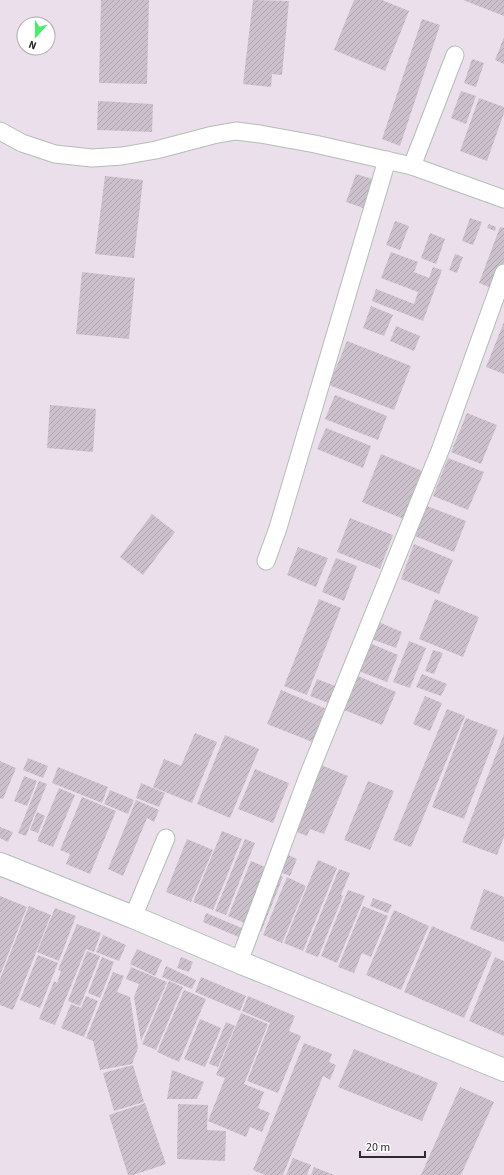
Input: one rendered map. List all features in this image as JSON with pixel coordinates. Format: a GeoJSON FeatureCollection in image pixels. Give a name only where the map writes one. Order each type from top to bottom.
{"type":"FeatureCollection","features":[{"type":"Feature","properties":{"kind":"street"},"geometry":{"type":"LineString","coordinates":[[412,166],[456,55]]}},
{"type":"Feature","properties":{"kind":"street"},"geometry":{"type":"LineString","coordinates":[[0,131],[22,143],[55,154],[92,158],[122,156],[149,151],[236,131],[260,134],[412,166],[504,199]]}},
{"type":"Feature","properties":{"kind":"street"},"geometry":{"type":"LineString","coordinates":[[266,561],[278,528],[387,160]]}},
{"type":"Feature","properties":{"kind":"street"},"geometry":{"type":"LineString","coordinates":[[239,962],[308,776],[441,448],[504,273]]}},
{"type":"Feature","properties":{"kind":"street"},"geometry":{"type":"LineString","coordinates":[[133,917],[166,838]]}},
{"type":"Feature","properties":{"kind":"street"},"geometry":{"type":"LineString","coordinates":[[0,864],[133,917],[504,1070]]}},
{"type":"Feature","properties":{"kind":"building"},"geometry":{"type":"Polygon","coordinates":[[[101,0],[149,0],[147,84],[99,83],[101,0]]]}},
{"type":"Feature","properties":{"kind":"building"},"geometry":{"type":"Polygon","coordinates":[[[253,0],[289,1],[282,75],[272,74],[271,87],[243,84],[253,0]]]}},
{"type":"Feature","properties":{"kind":"building"},"geometry":{"type":"Polygon","coordinates":[[[354,0],[382,0],[409,11],[385,71],[334,50],[354,0]]]}},
{"type":"Feature","properties":{"kind":"building"},"geometry":{"type":"Polygon","coordinates":[[[463,0],[504,0],[504,16],[463,0]]]}},
{"type":"Feature","properties":{"kind":"building"},"geometry":{"type":"Polygon","coordinates":[[[422,19],[440,25],[400,146],[382,139],[422,19]]]}},
{"type":"Feature","properties":{"kind":"building"},"geometry":{"type":"Polygon","coordinates":[[[504,37],[504,64],[495,60],[504,37]]]}},
{"type":"Feature","properties":{"kind":"building"},"geometry":{"type":"Polygon","coordinates":[[[472,59],[484,63],[476,87],[464,83],[472,59]]]}},
{"type":"Feature","properties":{"kind":"building"},"geometry":{"type":"Polygon","coordinates":[[[461,91],[476,96],[466,124],[451,118],[461,91]]]}},
{"type":"Feature","properties":{"kind":"building"},"geometry":{"type":"Polygon","coordinates":[[[479,98],[504,107],[504,113],[487,161],[460,151],[479,98]]]}},
{"type":"Feature","properties":{"kind":"building"},"geometry":{"type":"Polygon","coordinates":[[[98,101],[153,104],[152,132],[97,130],[98,101]]]}},
{"type":"Feature","properties":{"kind":"building"},"geometry":{"type":"Polygon","coordinates":[[[356,174],[376,180],[366,209],[346,202],[356,174]]]}},
{"type":"Feature","properties":{"kind":"building"},"geometry":{"type":"Polygon","coordinates":[[[105,176],[143,180],[134,258],[95,254],[105,176]]]}},
{"type":"Feature","properties":{"kind":"building"},"geometry":{"type":"Polygon","coordinates":[[[470,218],[482,222],[473,245],[462,241],[470,218]]]}},
{"type":"Feature","properties":{"kind":"building"},"geometry":{"type":"Polygon","coordinates":[[[395,221],[409,226],[400,250],[386,245],[395,221]]]}},
{"type":"Feature","properties":{"kind":"building"},"geometry":{"type":"Polygon","coordinates":[[[489,224],[496,227],[495,231],[487,228],[489,224]]]}},
{"type":"Feature","properties":{"kind":"building"},"geometry":{"type":"Polygon","coordinates":[[[500,227],[504,228],[504,263],[494,289],[479,283],[500,227]]]}},
{"type":"Feature","properties":{"kind":"building"},"geometry":{"type":"Polygon","coordinates":[[[430,233],[445,239],[436,264],[421,258],[430,233]]]}},
{"type":"Feature","properties":{"kind":"building"},"geometry":{"type":"Polygon","coordinates":[[[391,252],[418,262],[414,272],[429,278],[433,267],[442,270],[423,321],[372,301],[376,289],[414,304],[418,292],[381,278],[391,252]]]}},
{"type":"Feature","properties":{"kind":"building"},"geometry":{"type":"Polygon","coordinates":[[[455,254],[463,257],[457,273],[449,270],[455,254]]]}},
{"type":"Feature","properties":{"kind":"building"},"geometry":{"type":"Polygon","coordinates":[[[82,272],[135,278],[129,339],[76,334],[82,272]]]}},
{"type":"Feature","properties":{"kind":"building"},"geometry":{"type":"Polygon","coordinates":[[[371,306],[393,315],[384,336],[363,328],[371,306]]]}},
{"type":"Feature","properties":{"kind":"building"},"geometry":{"type":"Polygon","coordinates":[[[504,322],[504,374],[486,367],[504,322]]]}},
{"type":"Feature","properties":{"kind":"building"},"geometry":{"type":"Polygon","coordinates":[[[396,326],[420,336],[414,351],[390,341],[396,326]]]}},
{"type":"Feature","properties":{"kind":"building"},"geometry":{"type":"Polygon","coordinates":[[[347,341],[411,366],[394,410],[329,385],[347,341]]]}},
{"type":"Feature","properties":{"kind":"building"},"geometry":{"type":"Polygon","coordinates":[[[335,395],[387,416],[378,440],[325,419],[335,395]]]}},
{"type":"Feature","properties":{"kind":"building"},"geometry":{"type":"Polygon","coordinates":[[[50,405],[96,409],[93,452],[47,448],[50,405]]]}},
{"type":"Feature","properties":{"kind":"building"},"geometry":{"type":"Polygon","coordinates":[[[467,413],[497,425],[481,464],[451,452],[467,413]]]}},
{"type":"Feature","properties":{"kind":"building"},"geometry":{"type":"Polygon","coordinates":[[[326,428],[371,446],[363,468],[317,449],[326,428]]]}},
{"type":"Feature","properties":{"kind":"building"},"geometry":{"type":"Polygon","coordinates":[[[381,454],[425,472],[406,520],[362,502],[381,454]]]}},
{"type":"Feature","properties":{"kind":"building"},"geometry":{"type":"Polygon","coordinates":[[[448,458],[484,472],[468,510],[433,496],[448,458]]]}},
{"type":"Feature","properties":{"kind":"building"},"geometry":{"type":"Polygon","coordinates":[[[427,506],[466,521],[454,552],[415,536],[427,506]]]}},
{"type":"Feature","properties":{"kind":"building"},"geometry":{"type":"Polygon","coordinates":[[[152,514],[175,532],[143,575],[120,557],[152,514]]]}},
{"type":"Feature","properties":{"kind":"building"},"geometry":{"type":"Polygon","coordinates":[[[350,518],[393,535],[380,569],[337,552],[350,518]]]}},
{"type":"Feature","properties":{"kind":"building"},"geometry":{"type":"Polygon","coordinates":[[[414,544],[453,560],[439,594],[401,579],[414,544]]]}},
{"type":"Feature","properties":{"kind":"building"},"geometry":{"type":"Polygon","coordinates":[[[298,547],[328,558],[316,587],[287,575],[298,547]]]}},
{"type":"Feature","properties":{"kind":"building"},"geometry":{"type":"Polygon","coordinates":[[[336,558],[357,566],[344,601],[322,592],[336,558]]]}},
{"type":"Feature","properties":{"kind":"building"},"geometry":{"type":"Polygon","coordinates":[[[319,599],[341,608],[307,695],[284,686],[319,599]]]}},
{"type":"Feature","properties":{"kind":"building"},"geometry":{"type":"Polygon","coordinates":[[[435,599],[479,617],[463,657],[419,639],[435,599]]]}},
{"type":"Feature","properties":{"kind":"building"},"geometry":{"type":"Polygon","coordinates":[[[376,621],[402,632],[396,648],[369,638],[376,621]]]}},
{"type":"Feature","properties":{"kind":"building"},"geometry":{"type":"Polygon","coordinates":[[[409,641],[426,648],[410,688],[393,682],[409,641]]]}},
{"type":"Feature","properties":{"kind":"building"},"geometry":{"type":"Polygon","coordinates":[[[367,642],[398,655],[387,682],[356,670],[367,642]]]}},
{"type":"Feature","properties":{"kind":"building"},"geometry":{"type":"Polygon","coordinates":[[[433,650],[443,653],[434,674],[425,671],[433,650]]]}},
{"type":"Feature","properties":{"kind":"building"},"geometry":{"type":"Polygon","coordinates":[[[353,674],[396,692],[382,725],[339,708],[353,674]]]}},
{"type":"Feature","properties":{"kind":"building"},"geometry":{"type":"Polygon","coordinates":[[[422,674],[447,684],[441,696],[416,687],[422,674]]]}},
{"type":"Feature","properties":{"kind":"building"},"geometry":{"type":"Polygon","coordinates":[[[317,679],[338,687],[331,704],[310,696],[317,679]]]}},
{"type":"Feature","properties":{"kind":"building"},"geometry":{"type":"Polygon","coordinates":[[[281,690],[329,710],[315,743],[267,724],[281,690]]]}},
{"type":"Feature","properties":{"kind":"building"},"geometry":{"type":"Polygon","coordinates":[[[425,696],[442,703],[430,731],[413,724],[425,696]]]}},
{"type":"Feature","properties":{"kind":"building"},"geometry":{"type":"Polygon","coordinates":[[[447,709],[465,716],[411,847],[393,840],[447,709]]]}},
{"type":"Feature","properties":{"kind":"building"},"geometry":{"type":"Polygon","coordinates":[[[466,718],[498,730],[464,819],[432,807],[466,718]]]}},
{"type":"Feature","properties":{"kind":"building"},"geometry":{"type":"Polygon","coordinates":[[[195,733],[217,742],[192,803],[153,787],[164,759],[181,766],[195,733]]]}},
{"type":"Feature","properties":{"kind":"building"},"geometry":{"type":"Polygon","coordinates":[[[504,734],[504,837],[497,855],[462,842],[504,734]]]}},
{"type":"Feature","properties":{"kind":"building"},"geometry":{"type":"Polygon","coordinates":[[[225,735],[259,749],[230,818],[197,804],[225,735]]]}},
{"type":"Feature","properties":{"kind":"building"},"geometry":{"type":"Polygon","coordinates":[[[28,758],[48,766],[43,778],[23,770],[28,758]]]}},
{"type":"Feature","properties":{"kind":"building"},"geometry":{"type":"Polygon","coordinates":[[[0,761],[16,768],[3,799],[0,798],[0,761]]]}},
{"type":"Feature","properties":{"kind":"building"},"geometry":{"type":"Polygon","coordinates":[[[316,763],[348,776],[324,834],[310,829],[307,836],[289,829],[316,763]]]}},
{"type":"Feature","properties":{"kind":"building"},"geometry":{"type":"Polygon","coordinates":[[[58,767],[108,787],[102,803],[52,783],[58,767]]]}},
{"type":"Feature","properties":{"kind":"building"},"geometry":{"type":"Polygon","coordinates":[[[255,769],[289,783],[273,823],[238,809],[255,769]]]}},
{"type":"Feature","properties":{"kind":"building"},"geometry":{"type":"Polygon","coordinates":[[[24,776],[37,781],[27,806],[14,801],[24,776]]]}},
{"type":"Feature","properties":{"kind":"building"},"geometry":{"type":"Polygon","coordinates":[[[39,781],[47,784],[26,836],[18,833],[39,781]]]}},
{"type":"Feature","properties":{"kind":"building"},"geometry":{"type":"Polygon","coordinates":[[[368,781],[394,791],[370,850],[344,840],[368,781]]]}},
{"type":"Feature","properties":{"kind":"building"},"geometry":{"type":"Polygon","coordinates":[[[141,783],[165,793],[159,807],[136,798],[141,783]]]}},
{"type":"Feature","properties":{"kind":"building"},"geometry":{"type":"Polygon","coordinates":[[[59,788],[75,795],[53,847],[37,841],[59,788]]]}},
{"type":"Feature","properties":{"kind":"building"},"geometry":{"type":"Polygon","coordinates":[[[110,790],[134,800],[128,814],[104,804],[110,790]]]}},
{"type":"Feature","properties":{"kind":"building"},"geometry":{"type":"Polygon","coordinates":[[[82,797],[116,811],[90,874],[66,864],[70,854],[60,850],[82,797]]]}},
{"type":"Feature","properties":{"kind":"building"},"geometry":{"type":"Polygon","coordinates":[[[136,800],[159,810],[154,822],[147,818],[123,876],[108,869],[136,800]]]}},
{"type":"Feature","properties":{"kind":"building"},"geometry":{"type":"Polygon","coordinates":[[[37,812],[45,816],[38,833],[30,830],[37,812]]]}},
{"type":"Feature","properties":{"kind":"building"},"geometry":{"type":"Polygon","coordinates":[[[0,827],[13,832],[8,842],[0,838],[0,827]]]}},
{"type":"Feature","properties":{"kind":"building"},"geometry":{"type":"Polygon","coordinates":[[[222,831],[242,839],[213,910],[193,902],[222,831]]]}},
{"type":"Feature","properties":{"kind":"building"},"geometry":{"type":"Polygon","coordinates":[[[187,839],[213,850],[191,902],[166,892],[187,839]]]}},
{"type":"Feature","properties":{"kind":"building"},"geometry":{"type":"Polygon","coordinates":[[[245,839],[255,843],[226,915],[215,911],[245,839]]]}},
{"type":"Feature","properties":{"kind":"building"},"geometry":{"type":"Polygon","coordinates":[[[282,852],[297,859],[290,876],[275,870],[282,852]]]}},
{"type":"Feature","properties":{"kind":"building"},"geometry":{"type":"Polygon","coordinates":[[[318,860],[337,868],[303,951],[284,943],[318,860]]]}},
{"type":"Feature","properties":{"kind":"building"},"geometry":{"type":"Polygon","coordinates":[[[251,861],[270,869],[247,924],[228,916],[251,861]]]}},
{"type":"Feature","properties":{"kind":"building"},"geometry":{"type":"Polygon","coordinates":[[[339,869],[350,873],[341,895],[343,896],[318,957],[305,952],[339,869]]]}},
{"type":"Feature","properties":{"kind":"building"},"geometry":{"type":"Polygon","coordinates":[[[275,874],[283,877],[261,932],[253,928],[275,874]]]}},
{"type":"Feature","properties":{"kind":"building"},"geometry":{"type":"Polygon","coordinates":[[[287,877],[306,886],[282,943],[263,935],[287,877]]]}},
{"type":"Feature","properties":{"kind":"building"},"geometry":{"type":"Polygon","coordinates":[[[484,889],[504,897],[504,942],[470,929],[484,889]]]}},
{"type":"Feature","properties":{"kind":"building"},"geometry":{"type":"Polygon","coordinates":[[[348,890],[365,896],[337,963],[321,956],[348,890]]]}},
{"type":"Feature","properties":{"kind":"building"},"geometry":{"type":"Polygon","coordinates":[[[0,896],[27,907],[0,975],[0,896]]]}},
{"type":"Feature","properties":{"kind":"building"},"geometry":{"type":"Polygon","coordinates":[[[373,898],[392,905],[388,913],[370,906],[373,898]]]}},
{"type":"Feature","properties":{"kind":"building"},"geometry":{"type":"Polygon","coordinates":[[[29,906],[51,915],[13,1010],[0,1005],[0,979],[29,906]]]}},
{"type":"Feature","properties":{"kind":"building"},"geometry":{"type":"Polygon","coordinates":[[[363,906],[388,916],[371,957],[362,953],[354,973],[338,967],[363,906]]]}},
{"type":"Feature","properties":{"kind":"building"},"geometry":{"type":"Polygon","coordinates":[[[55,908],[76,916],[59,961],[37,952],[55,908]]]}},
{"type":"Feature","properties":{"kind":"building"},"geometry":{"type":"Polygon","coordinates":[[[394,910],[429,926],[401,990],[366,975],[394,910]]]}},
{"type":"Feature","properties":{"kind":"building"},"geometry":{"type":"Polygon","coordinates":[[[206,913],[244,929],[241,938],[203,922],[206,913]]]}},
{"type":"Feature","properties":{"kind":"building"},"geometry":{"type":"Polygon","coordinates":[[[77,924],[101,933],[94,952],[86,949],[55,1025],[39,1019],[54,981],[57,983],[61,971],[58,970],[77,924]]]}},
{"type":"Feature","properties":{"kind":"building"},"geometry":{"type":"Polygon","coordinates":[[[432,926],[492,952],[464,1018],[404,992],[432,926]]]}},
{"type":"Feature","properties":{"kind":"building"},"geometry":{"type":"Polygon","coordinates":[[[103,935],[126,945],[119,961],[96,952],[103,935]]]}},
{"type":"Feature","properties":{"kind":"building"},"geometry":{"type":"Polygon","coordinates":[[[137,949],[162,960],[155,976],[130,964],[137,949]]]}},
{"type":"Feature","properties":{"kind":"building"},"geometry":{"type":"Polygon","coordinates":[[[87,951],[100,956],[80,1006],[68,1001],[87,951]]]}},
{"type":"Feature","properties":{"kind":"building"},"geometry":{"type":"Polygon","coordinates":[[[38,955],[58,963],[40,1008],[20,1000],[38,955]]]}},
{"type":"Feature","properties":{"kind":"building"},"geometry":{"type":"Polygon","coordinates":[[[102,957],[114,962],[100,998],[88,993],[102,957]]]}},
{"type":"Feature","properties":{"kind":"building"},"geometry":{"type":"Polygon","coordinates":[[[181,957],[193,962],[189,972],[177,968],[181,957]]]}},
{"type":"Feature","properties":{"kind":"building"},"geometry":{"type":"Polygon","coordinates":[[[495,957],[504,961],[504,1036],[469,1021],[495,957]]]}},
{"type":"Feature","properties":{"kind":"building"},"geometry":{"type":"Polygon","coordinates":[[[166,966],[196,980],[192,989],[162,977],[166,966]]]}},
{"type":"Feature","properties":{"kind":"building"},"geometry":{"type":"Polygon","coordinates":[[[131,967],[167,982],[141,1041],[134,997],[139,984],[126,979],[131,967]]]}},
{"type":"Feature","properties":{"kind":"building"},"geometry":{"type":"Polygon","coordinates":[[[113,972],[124,976],[117,992],[130,997],[138,1048],[132,1064],[100,1070],[93,1041],[86,1038],[113,972]]]}},
{"type":"Feature","properties":{"kind":"building"},"geometry":{"type":"Polygon","coordinates":[[[201,977],[246,996],[240,1011],[195,992],[201,977]]]}},
{"type":"Feature","properties":{"kind":"building"},"geometry":{"type":"Polygon","coordinates":[[[169,981],[183,987],[156,1050],[142,1044],[169,981]]]}},
{"type":"Feature","properties":{"kind":"building"},"geometry":{"type":"Polygon","coordinates":[[[184,990],[206,999],[179,1062],[157,1052],[184,990]]]}},
{"type":"Feature","properties":{"kind":"building"},"geometry":{"type":"Polygon","coordinates":[[[86,996],[98,1001],[84,1037],[61,1028],[71,1004],[81,1008],[86,996]]]}},
{"type":"Feature","properties":{"kind":"building"},"geometry":{"type":"Polygon","coordinates":[[[248,996],[295,1016],[289,1031],[301,1036],[278,1093],[247,1081],[270,1023],[242,1011],[248,996]]]}},
{"type":"Feature","properties":{"kind":"building"},"geometry":{"type":"Polygon","coordinates":[[[241,1013],[268,1024],[244,1084],[264,1092],[258,1108],[270,1113],[262,1132],[250,1127],[246,1137],[208,1121],[225,1078],[216,1075],[241,1013]]]}},
{"type":"Feature","properties":{"kind":"building"},"geometry":{"type":"Polygon","coordinates":[[[200,1019],[221,1028],[205,1067],[184,1059],[200,1019]]]}},
{"type":"Feature","properties":{"kind":"building"},"geometry":{"type":"Polygon","coordinates":[[[226,1022],[235,1026],[218,1067],[209,1064],[226,1022]]]}},
{"type":"Feature","properties":{"kind":"building"},"geometry":{"type":"Polygon","coordinates":[[[304,1043],[332,1054],[329,1062],[336,1065],[330,1080],[323,1076],[283,1175],[265,1175],[253,1170],[304,1043]]]}},
{"type":"Feature","properties":{"kind":"building"},"geometry":{"type":"Polygon","coordinates":[[[354,1049],[438,1083],[422,1121],[338,1087],[354,1049]]]}},
{"type":"Feature","properties":{"kind":"building"},"geometry":{"type":"Polygon","coordinates":[[[133,1065],[144,1102],[114,1111],[103,1073],[133,1065]]]}},
{"type":"Feature","properties":{"kind":"building"},"geometry":{"type":"Polygon","coordinates":[[[172,1070],[204,1082],[197,1099],[167,1099],[172,1070]]]}},
{"type":"Feature","properties":{"kind":"building"},"geometry":{"type":"Polygon","coordinates":[[[460,1087],[494,1102],[461,1175],[421,1175],[460,1087]]]}},
{"type":"Feature","properties":{"kind":"building"},"geometry":{"type":"Polygon","coordinates":[[[145,1103],[166,1164],[133,1175],[128,1175],[109,1115],[145,1103]]]}},
{"type":"Feature","properties":{"kind":"building"},"geometry":{"type":"Polygon","coordinates":[[[178,1104],[208,1105],[207,1130],[226,1131],[225,1161],[177,1159],[178,1104]]]}},
{"type":"Feature","properties":{"kind":"building"},"geometry":{"type":"Polygon","coordinates":[[[293,1158],[311,1165],[307,1175],[286,1175],[293,1158]]]}},
{"type":"Feature","properties":{"kind":"building"},"geometry":{"type":"Polygon","coordinates":[[[314,1167],[334,1175],[311,1175],[314,1167]]]}}]}
